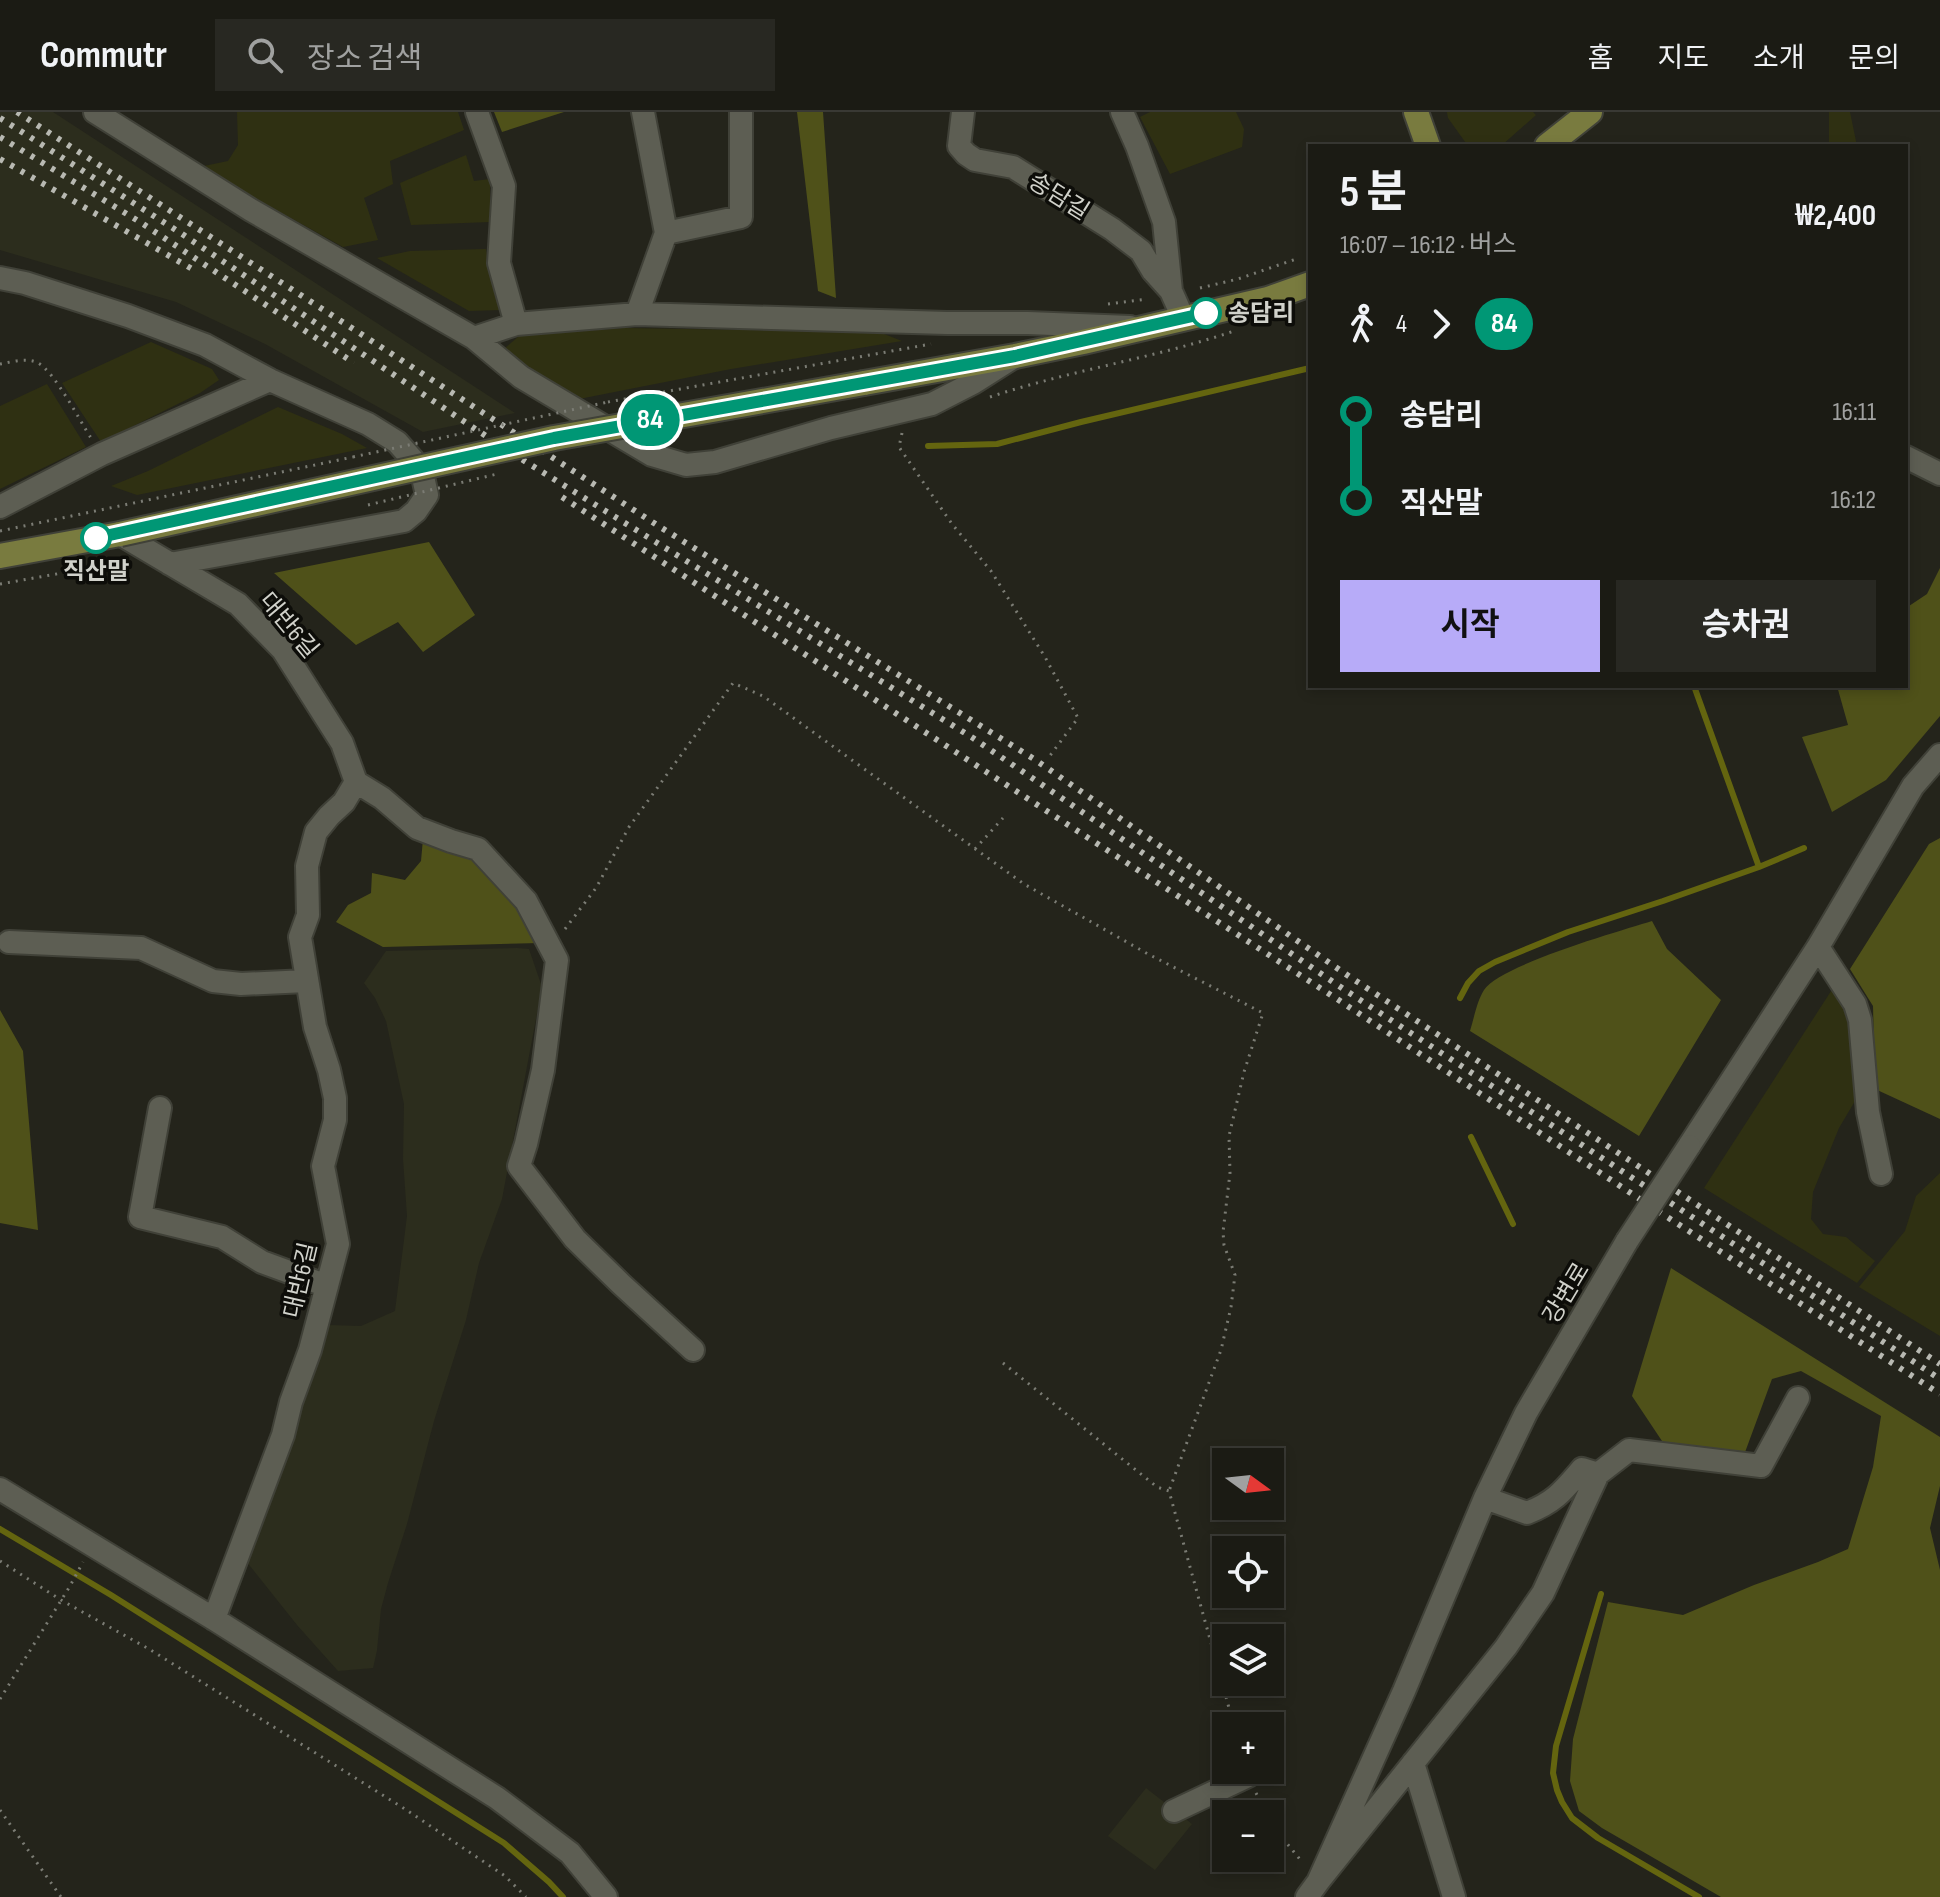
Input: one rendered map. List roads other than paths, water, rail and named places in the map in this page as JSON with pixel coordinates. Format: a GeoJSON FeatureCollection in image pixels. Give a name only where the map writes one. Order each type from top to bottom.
{"type":"FeatureCollection","features":[{"type":"Feature","properties":{"kind":"main road"},"geometry":{"type":"LineString","coordinates":[[1416,112],[1437,144]]}},
{"type":"Feature","properties":{"kind":"main road"},"geometry":{"type":"LineString","coordinates":[[1428,112],[1438,144]]}},
{"type":"Feature","properties":{"kind":"main road"},"geometry":{"type":"LineString","coordinates":[[1550,144],[1590,112]]}},
{"type":"Feature","properties":{"kind":"main road"},"geometry":{"type":"LineString","coordinates":[[1566,144],[1604,112]]}},
{"type":"Feature","properties":{"kind":"main road"},"geometry":{"type":"LineString","coordinates":[[0,556],[120,534],[554,438],[1015,356],[1268,299],[1308,285]]}},
{"type":"Feature","properties":{"kind":"street"},"geometry":{"type":"LineString","coordinates":[[95,112],[251,210],[474,338],[521,377],[652,455],[686,465],[715,462],[831,428],[932,404],[1015,356]]}},
{"type":"Feature","properties":{"kind":"street"},"geometry":{"type":"LineString","coordinates":[[477,112],[504,186],[499,263],[516,324]]}},
{"type":"Feature","properties":{"kind":"street"},"geometry":{"type":"LineString","coordinates":[[637,314],[666,233],[643,112]]}},
{"type":"Feature","properties":{"kind":"street"},"geometry":{"type":"LineString","coordinates":[[666,233],[741,217],[741,112]]}},
{"type":"Feature","properties":{"kind":"street","name":"송담길"},"geometry":{"type":"LineString","coordinates":[[963,112],[959,146],[966,154],[975,160],[1013,167],[1112,229],[1141,251],[1171,291],[1183,318]]}},
{"type":"Feature","properties":{"kind":"street","name":"송담길"},"geometry":{"type":"LineString","coordinates":[[1122,112],[1164,222],[1171,291]]}},
{"type":"Feature","properties":{"kind":"street"},"geometry":{"type":"LineString","coordinates":[[0,278],[128,316],[205,345],[270,380],[368,424],[397,442],[423,477],[427,495],[404,521],[170,564]]}},
{"type":"Feature","properties":{"kind":"street"},"geometry":{"type":"LineString","coordinates":[[474,338],[516,324],[637,314],[1143,328]]}},
{"type":"Feature","properties":{"kind":"street"},"geometry":{"type":"LineString","coordinates":[[0,507],[102,454],[270,380]]}},
{"type":"Feature","properties":{"kind":"street"},"geometry":{"type":"LineString","coordinates":[[1908,458],[1940,474]]}},
{"type":"Feature","properties":{"kind":"street","name":"대반6길"},"geometry":{"type":"LineString","coordinates":[[120,534],[238,604],[283,650],[342,743],[356,782],[344,802],[316,832],[307,866],[308,915],[300,937],[315,1027],[335,1098],[335,1120],[323,1166],[338,1244],[310,1350],[283,1435],[214,1619]]}},
{"type":"Feature","properties":{"kind":"street","name":"강변로"},"geometry":{"type":"LineString","coordinates":[[1312,1889],[1404,1691],[1485,1498],[1526,1413],[1627,1241],[1818,947],[1913,786],[1940,755]]}},
{"type":"Feature","properties":{"kind":"street"},"geometry":{"type":"LineString","coordinates":[[356,782],[382,798],[417,828],[478,849],[526,901],[557,960],[543,1070],[519,1166],[575,1239],[693,1350]]}},
{"type":"Feature","properties":{"kind":"street"},"geometry":{"type":"LineString","coordinates":[[9,942],[141,948],[213,981],[227,983],[306,981]]}},
{"type":"Feature","properties":{"kind":"street"},"geometry":{"type":"LineString","coordinates":[[1818,947],[1855,1004],[1860,1020],[1868,1112],[1881,1174]]}},
{"type":"Feature","properties":{"kind":"street"},"geometry":{"type":"LineString","coordinates":[[160,1108],[140,1217],[222,1237],[262,1262],[327,1286]]}},
{"type":"Feature","properties":{"kind":"street"},"geometry":{"type":"LineString","coordinates":[[1312,1889],[1506,1647],[1543,1593],[1598,1474],[1629,1450],[1761,1466],[1798,1398]]}},
{"type":"Feature","properties":{"kind":"street"},"geometry":{"type":"LineString","coordinates":[[1485,1498],[1527,1513],[1545,1506],[1582,1469],[1598,1474]]}},
{"type":"Feature","properties":{"kind":"street"},"geometry":{"type":"LineString","coordinates":[[0,1489],[214,1619],[497,1798],[570,1853],[606,1897]]}},
{"type":"Feature","properties":{"kind":"street"},"geometry":{"type":"LineString","coordinates":[[1413,1763],[1454,1897]]}},
{"type":"Feature","properties":{"kind":"street"},"geometry":{"type":"LineString","coordinates":[[1174,1811],[1231,1784]]}},
{"type":"Feature","properties":{"kind":"waterway"},"geometry":{"type":"LineString","coordinates":[[928,446],[997,444],[1308,368]]}},
{"type":"Feature","properties":{"kind":"waterway"},"geometry":{"type":"LineString","coordinates":[[1695,688],[1759,867]]}},
{"type":"Feature","properties":{"kind":"waterway"},"geometry":{"type":"LineString","coordinates":[[1460,998],[1479,971],[1495,962],[1568,932],[1759,867],[1804,848]]}},
{"type":"Feature","properties":{"kind":"waterway"},"geometry":{"type":"LineString","coordinates":[[1471,1137],[1513,1224]]}},
{"type":"Feature","properties":{"kind":"waterway"},"geometry":{"type":"LineString","coordinates":[[0,1529],[111,1595],[504,1843],[563,1897]]}},
{"type":"Feature","properties":{"kind":"waterway"},"geometry":{"type":"LineString","coordinates":[[1601,1594],[1556,1746],[1553,1773],[1557,1790],[1572,1818],[1598,1838],[1699,1897]]}},
{"type":"Feature","properties":{"kind":"railway"},"geometry":{"type":"LineString","coordinates":[[17,112],[657,525],[1034,759],[1350,977],[1940,1364]]}},
{"type":"Feature","properties":{"kind":"railway"},"geometry":{"type":"LineString","coordinates":[[0,118],[179,232],[510,452],[973,738],[1345,990],[1940,1379]]}},
{"type":"Feature","properties":{"kind":"railway"},"geometry":{"type":"LineString","coordinates":[[0,137],[140,222],[354,363]]}},
{"type":"Feature","properties":{"kind":"railway"},"geometry":{"type":"LineString","coordinates":[[0,159],[194,270]]}},
{"type":"Feature","properties":{"kind":"railway"},"geometry":{"type":"LineString","coordinates":[[562,497],[1940,1394]]}},
{"type":"Feature","properties":{"kind":"place","name":"송담리"},"geometry":{"type":"Point","coordinates":[1206,313]}},
{"type":"Feature","properties":{"kind":"place","name":"직산말"},"geometry":{"type":"Point","coordinates":[96,538]}}]}
